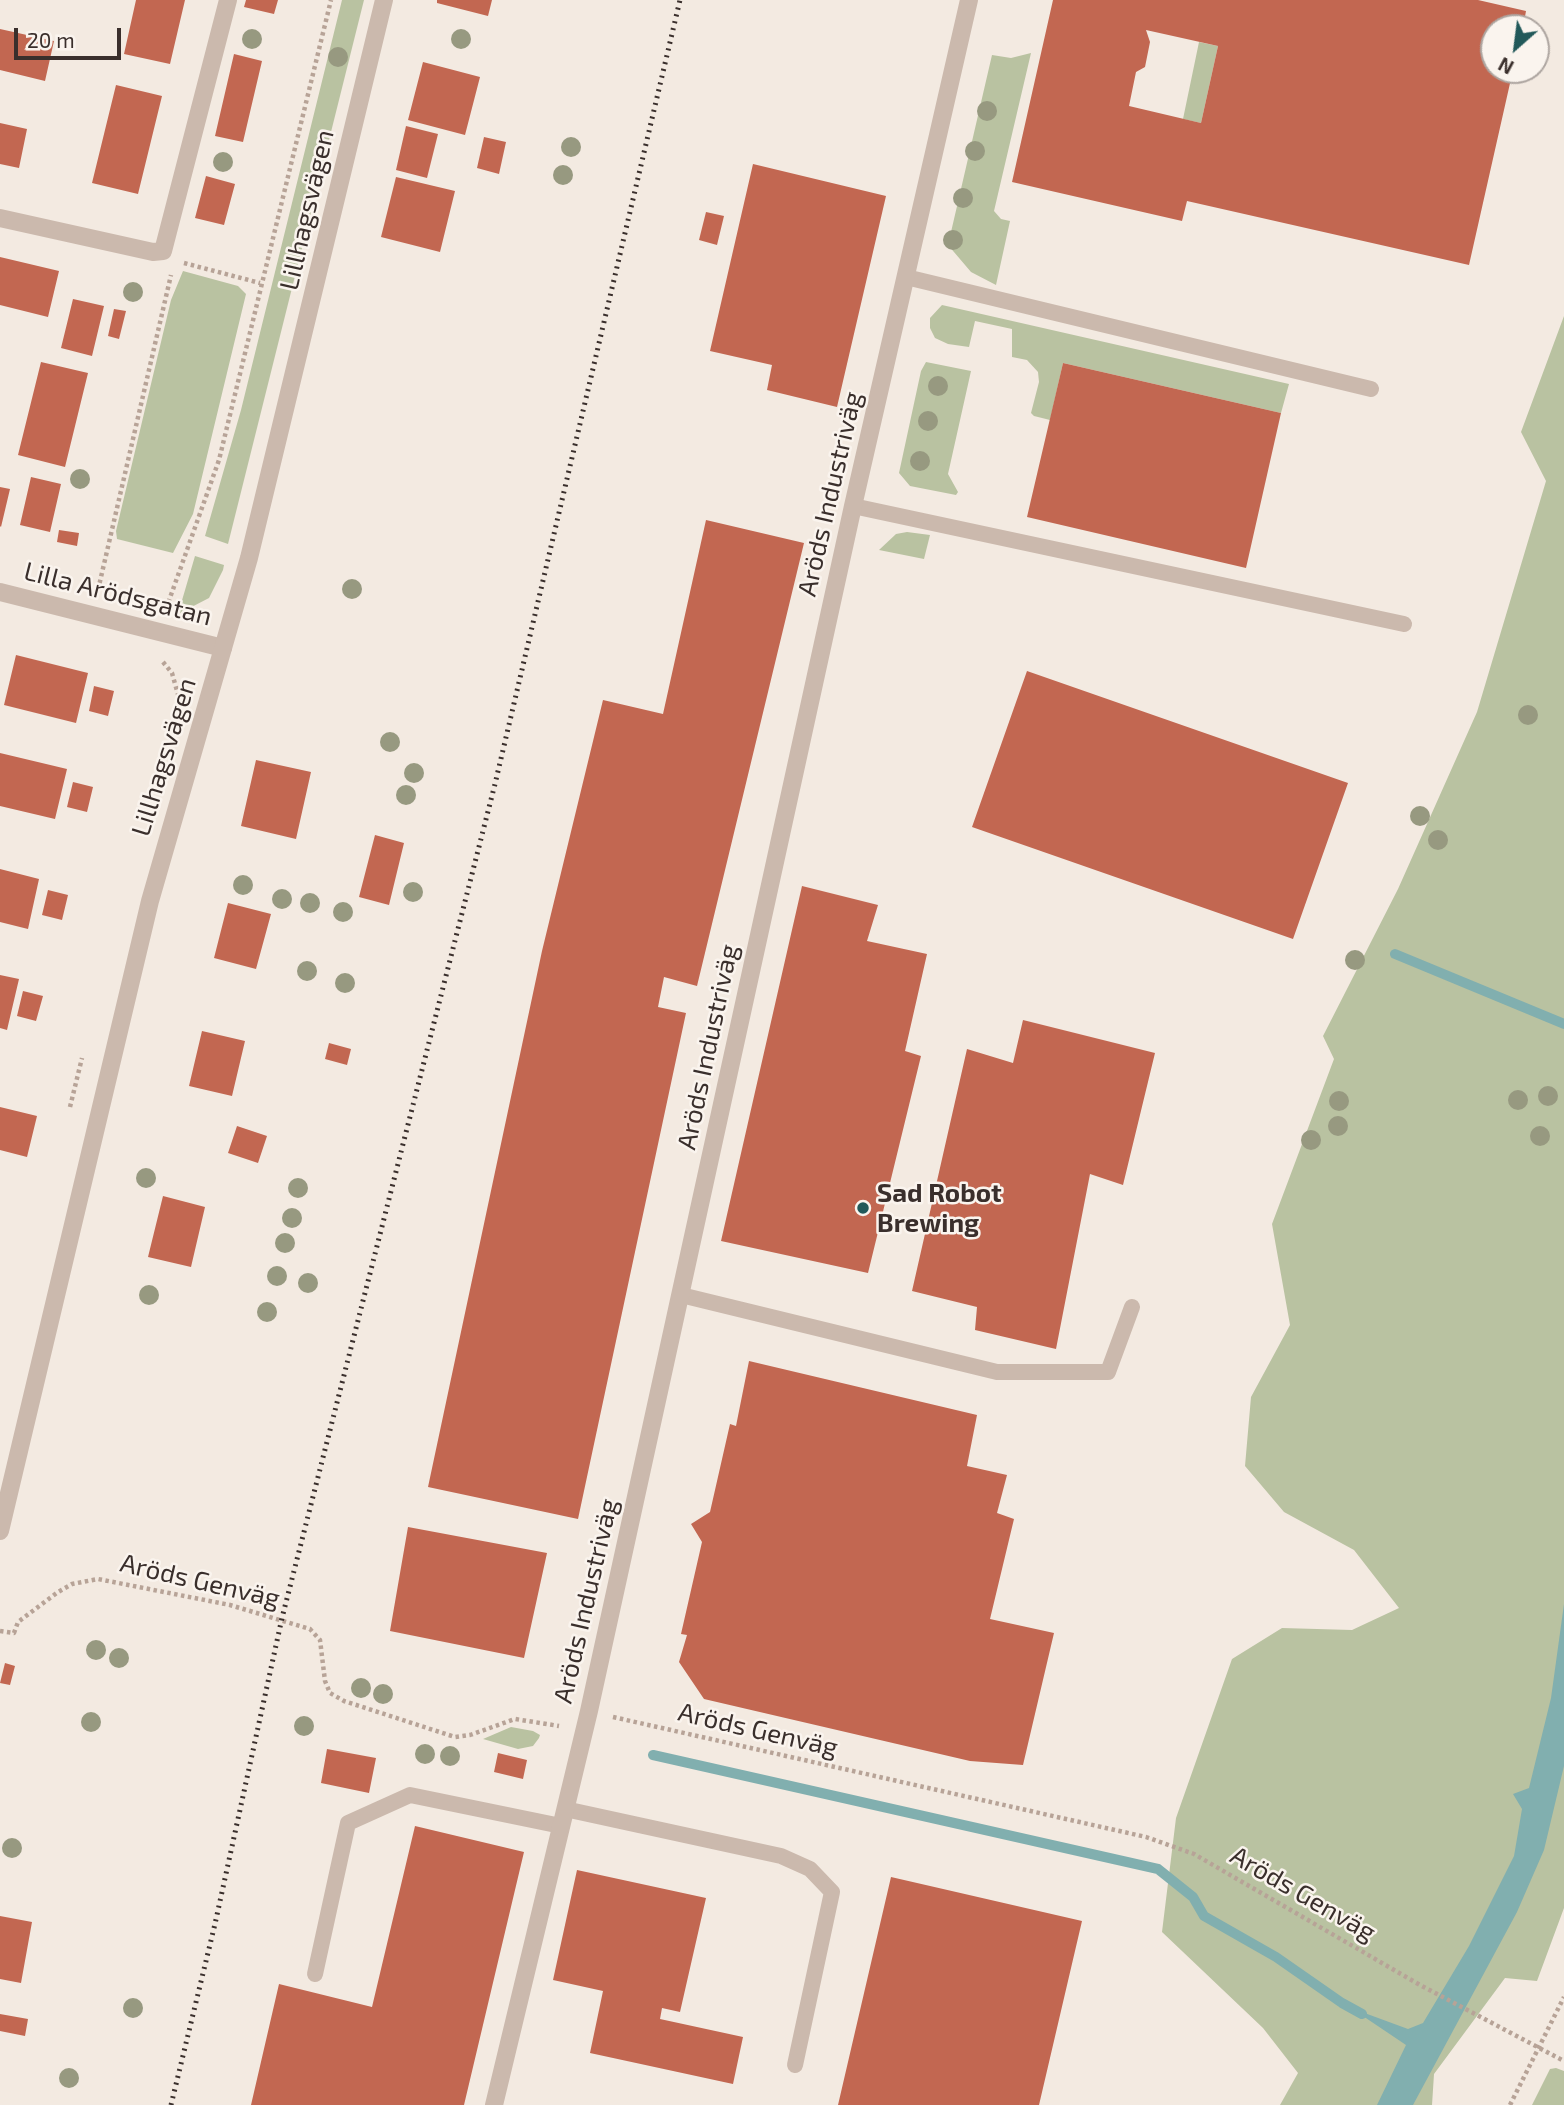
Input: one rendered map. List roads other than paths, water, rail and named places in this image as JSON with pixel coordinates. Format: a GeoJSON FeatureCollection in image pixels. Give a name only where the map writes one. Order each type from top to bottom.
{"type":"FeatureCollection","features":[{"type":"Feature","properties":{"kind":"street"},"geometry":{"type":"LineString","coordinates":[[0,218],[169,256],[228,0]]}},
{"type":"Feature","properties":{"kind":"street","name":"Lillhagsvägen"},"geometry":{"type":"LineString","coordinates":[[0,1531],[147,913],[249,558],[384,0]]}},
{"type":"Feature","properties":{"kind":"street","name":"Aröds Industriväg"},"geometry":{"type":"LineString","coordinates":[[494,2105],[589,1711],[853,506],[969,0]]}},
{"type":"Feature","properties":{"kind":"street","name":"Lilla Arödsgatan"},"geometry":{"type":"LineString","coordinates":[[0,592],[223,648]]}},
{"type":"Feature","properties":{"kind":"lane"},"geometry":{"type":"LineString","coordinates":[[906,278],[1371,389]]}},
{"type":"Feature","properties":{"kind":"lane"},"geometry":{"type":"LineString","coordinates":[[853,506],[1404,624]]}},
{"type":"Feature","properties":{"kind":"lane"},"geometry":{"type":"LineString","coordinates":[[681,1295],[997,1371],[1108,1372],[1132,1307]]}},
{"type":"Feature","properties":{"kind":"lane"},"geometry":{"type":"LineString","coordinates":[[315,1974],[348,1823],[410,1795],[563,1818],[781,1856],[810,1869],[832,1892],[796,2065]]}},
{"type":"Feature","properties":{"kind":"water"},"geometry":{"type":"Polygon","coordinates":[[[1564,1604],[1564,1766],[1544,1850],[1517,1912],[1413,2105],[1377,2105],[1406,2045],[1351,2008],[1408,2029],[1423,2023],[1469,1946],[1514,1856],[1522,1809],[1513,1794],[1529,1788],[1551,1698],[1564,1604]]]}},
{"type":"Feature","properties":{"kind":"waterway"},"geometry":{"type":"LineString","coordinates":[[1395,954],[1564,1024]]}},
{"type":"Feature","properties":{"kind":"waterway"},"geometry":{"type":"LineString","coordinates":[[653,1755],[1158,1869],[1193,1897],[1204,1916],[1276,1957],[1362,2014]]}},
{"type":"Feature","properties":{"kind":"railway"},"geometry":{"type":"LineString","coordinates":[[171,2105],[215,1924],[282,1618],[495,784],[680,0]]}},
{"type":"Feature","properties":{"kind":"place","name":"Sad Robot Brewing"},"geometry":{"type":"Point","coordinates":[863,1208]}}]}
